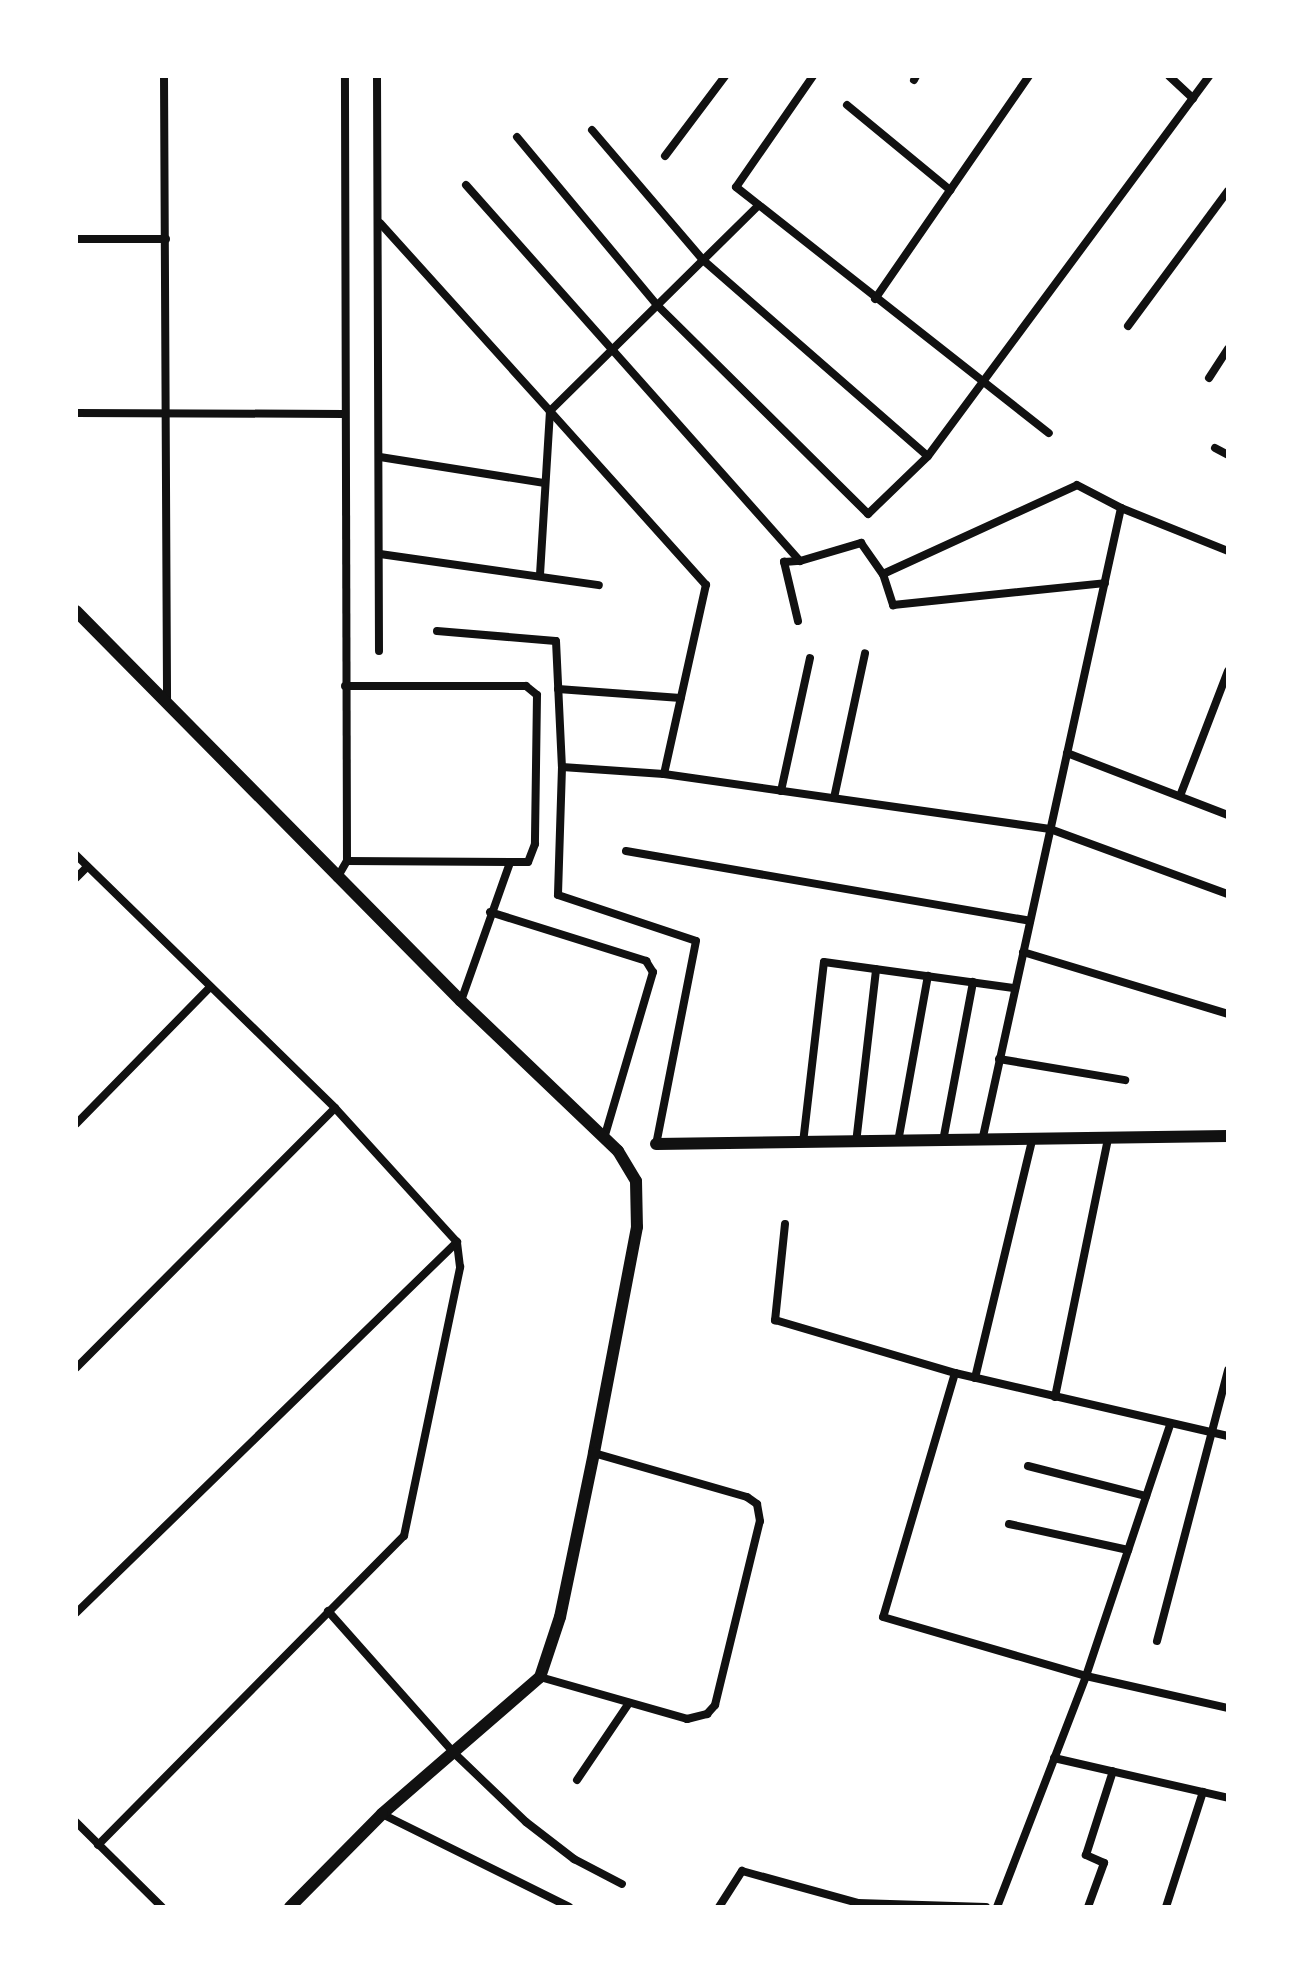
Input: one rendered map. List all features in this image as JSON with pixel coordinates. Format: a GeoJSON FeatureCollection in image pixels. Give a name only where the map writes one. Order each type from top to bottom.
{"type":"FeatureCollection","features":[{"type":"Feature","properties":{"kind":"street"},"geometry":{"type":"LineString","coordinates":[[164,76],[167,701]]}},
{"type":"Feature","properties":{"kind":"street"},"geometry":{"type":"LineString","coordinates":[[337,878],[347,861],[345,76]]}},
{"type":"Feature","properties":{"kind":"street"},"geometry":{"type":"LineString","coordinates":[[377,76],[381,267],[379,651]]}},
{"type":"Feature","properties":{"kind":"street"},"geometry":{"type":"LineString","coordinates":[[665,156],[725,76]]}},
{"type":"Feature","properties":{"kind":"street"},"geometry":{"type":"LineString","coordinates":[[813,76],[736,187],[981,384],[1049,433]]}},
{"type":"Feature","properties":{"kind":"street"},"geometry":{"type":"LineString","coordinates":[[875,299],[1029,76]]}},
{"type":"Feature","properties":{"kind":"street"},"geometry":{"type":"LineString","coordinates":[[1169,76],[1193,98]]}},
{"type":"Feature","properties":{"kind":"street"},"geometry":{"type":"LineString","coordinates":[[517,137],[657,305],[868,514],[928,456],[1209,76]]}},
{"type":"Feature","properties":{"kind":"street"},"geometry":{"type":"LineString","coordinates":[[847,105],[950,190]]}},
{"type":"Feature","properties":{"kind":"street"},"geometry":{"type":"LineString","coordinates":[[592,130],[703,260],[928,456]]}},
{"type":"Feature","properties":{"kind":"street"},"geometry":{"type":"LineString","coordinates":[[466,185],[610,352],[800,561]]}},
{"type":"Feature","properties":{"kind":"street"},"geometry":{"type":"LineString","coordinates":[[1128,326],[1228,191]]}},
{"type":"Feature","properties":{"kind":"street"},"geometry":{"type":"LineString","coordinates":[[540,576],[550,411],[759,205]]}},
{"type":"Feature","properties":{"kind":"street"},"geometry":{"type":"LineString","coordinates":[[380,222],[706,585],[664,774]]}},
{"type":"Feature","properties":{"kind":"street"},"geometry":{"type":"LineString","coordinates":[[76,239],[166,239]]}},
{"type":"Feature","properties":{"kind":"street"},"geometry":{"type":"LineString","coordinates":[[1209,378],[1228,349]]}},
{"type":"Feature","properties":{"kind":"street"},"geometry":{"type":"LineString","coordinates":[[76,413],[344,414]]}},
{"type":"Feature","properties":{"kind":"street"},"geometry":{"type":"LineString","coordinates":[[1215,448],[1228,455]]}},
{"type":"Feature","properties":{"kind":"street"},"geometry":{"type":"LineString","coordinates":[[380,457],[545,483]]}},
{"type":"Feature","properties":{"kind":"street"},"geometry":{"type":"LineString","coordinates":[[883,574],[1077,485],[1121,508],[1228,551]]}},
{"type":"Feature","properties":{"kind":"street"},"geometry":{"type":"LineString","coordinates":[[982,1141],[1121,508]]}},
{"type":"Feature","properties":{"kind":"street"},"geometry":{"type":"LineString","coordinates":[[798,621],[784,562],[800,561],[861,543],[883,574],[893,605],[1105,583]]}},
{"type":"Feature","properties":{"kind":"street"},"geometry":{"type":"LineString","coordinates":[[380,554],[599,585]]}},
{"type":"Feature","properties":{"kind":"street"},"geometry":{"type":"LineString","coordinates":[[76,611],[337,878],[618,1151],[636,1181],[637,1227],[594,1453],[560,1617],[540,1677],[382,1814],[290,1907]]}},
{"type":"Feature","properties":{"kind":"street"},"geometry":{"type":"LineString","coordinates":[[437,631],[556,641],[562,767],[558,895],[696,941],[656,1144],[1228,1136]]}},
{"type":"Feature","properties":{"kind":"street"},"geometry":{"type":"LineString","coordinates":[[834,798],[865,653]]}},
{"type":"Feature","properties":{"kind":"street"},"geometry":{"type":"LineString","coordinates":[[781,791],[810,658]]}},
{"type":"Feature","properties":{"kind":"street"},"geometry":{"type":"LineString","coordinates":[[1180,796],[1228,671]]}},
{"type":"Feature","properties":{"kind":"street"},"geometry":{"type":"LineString","coordinates":[[345,686],[534,687],[535,844],[528,862],[347,861]]}},
{"type":"Feature","properties":{"kind":"street"},"geometry":{"type":"LineString","coordinates":[[558,689],[681,698]]}},
{"type":"Feature","properties":{"kind":"street"},"geometry":{"type":"LineString","coordinates":[[1067,753],[1228,815]]}},
{"type":"Feature","properties":{"kind":"street"},"geometry":{"type":"LineString","coordinates":[[562,767],[664,774],[1050,829],[1228,894]]}},
{"type":"Feature","properties":{"kind":"street"},"geometry":{"type":"LineString","coordinates":[[626,851],[1030,921]]}},
{"type":"Feature","properties":{"kind":"street"},"geometry":{"type":"LineString","coordinates":[[76,855],[335,1108],[457,1242],[460,1267],[404,1536],[98,1845]]}},
{"type":"Feature","properties":{"kind":"street"},"geometry":{"type":"LineString","coordinates":[[461,1001],[490,912],[510,863]]}},
{"type":"Feature","properties":{"kind":"street"},"geometry":{"type":"LineString","coordinates":[[76,878],[87,867]]}},
{"type":"Feature","properties":{"kind":"street"},"geometry":{"type":"LineString","coordinates":[[490,912],[646,961],[653,972],[604,1138]]}},
{"type":"Feature","properties":{"kind":"street"},"geometry":{"type":"LineString","coordinates":[[1023,952],[1228,1014]]}},
{"type":"Feature","properties":{"kind":"street"},"geometry":{"type":"LineString","coordinates":[[803,1143],[824,962],[1015,988]]}},
{"type":"Feature","properties":{"kind":"street"},"geometry":{"type":"LineString","coordinates":[[856,1143],[876,969]]}},
{"type":"Feature","properties":{"kind":"street"},"geometry":{"type":"LineString","coordinates":[[898,1142],[928,976]]}},
{"type":"Feature","properties":{"kind":"street"},"geometry":{"type":"LineString","coordinates":[[943,1141],[973,982]]}},
{"type":"Feature","properties":{"kind":"street"},"geometry":{"type":"LineString","coordinates":[[76,1124],[209,988]]}},
{"type":"Feature","properties":{"kind":"street"},"geometry":{"type":"LineString","coordinates":[[999,1059],[1125,1080]]}},
{"type":"Feature","properties":{"kind":"street"},"geometry":{"type":"LineString","coordinates":[[76,1368],[335,1108]]}},
{"type":"Feature","properties":{"kind":"street"},"geometry":{"type":"LineString","coordinates":[[1055,1397],[1108,1138]]}},
{"type":"Feature","properties":{"kind":"street"},"geometry":{"type":"LineString","coordinates":[[975,1378],[1032,1140]]}},
{"type":"Feature","properties":{"kind":"street"},"geometry":{"type":"LineString","coordinates":[[785,1224],[775,1320],[955,1373],[1228,1436]]}},
{"type":"Feature","properties":{"kind":"street"},"geometry":{"type":"LineString","coordinates":[[76,1613],[457,1242]]}},
{"type":"Feature","properties":{"kind":"street"},"geometry":{"type":"LineString","coordinates":[[1157,1641],[1208,1433],[1228,1370]]}},
{"type":"Feature","properties":{"kind":"street"},"geometry":{"type":"LineString","coordinates":[[955,1373],[883,1617],[1086,1676],[1228,1708]]}},
{"type":"Feature","properties":{"kind":"street"},"geometry":{"type":"LineString","coordinates":[[997,1907],[1086,1676],[1170,1425]]}},
{"type":"Feature","properties":{"kind":"street"},"geometry":{"type":"LineString","coordinates":[[540,1677],[687,1719],[707,1714],[715,1705],[760,1511],[747,1497],[594,1453]]}},
{"type":"Feature","properties":{"kind":"street"},"geometry":{"type":"LineString","coordinates":[[1028,1466],[1146,1496]]}},
{"type":"Feature","properties":{"kind":"street"},"geometry":{"type":"LineString","coordinates":[[1009,1524],[1128,1550]]}},
{"type":"Feature","properties":{"kind":"street"},"geometry":{"type":"LineString","coordinates":[[328,1611],[453,1752],[526,1822],[574,1859],[622,1884]]}},
{"type":"Feature","properties":{"kind":"street"},"geometry":{"type":"LineString","coordinates":[[577,1780],[629,1703]]}},
{"type":"Feature","properties":{"kind":"street"},"geometry":{"type":"LineString","coordinates":[[1054,1758],[1228,1798]]}},
{"type":"Feature","properties":{"kind":"street"},"geometry":{"type":"LineString","coordinates":[[1088,1907],[1104,1863],[1086,1855],[1113,1771]]}},
{"type":"Feature","properties":{"kind":"street"},"geometry":{"type":"LineString","coordinates":[[1166,1907],[1203,1792]]}},
{"type":"Feature","properties":{"kind":"street"},"geometry":{"type":"LineString","coordinates":[[382,1814],[569,1907]]}},
{"type":"Feature","properties":{"kind":"street"},"geometry":{"type":"LineString","coordinates":[[76,1822],[162,1907]]}},
{"type":"Feature","properties":{"kind":"street"},"geometry":{"type":"LineString","coordinates":[[719,1907],[742,1871],[858,1903],[986,1907]]}}]}
